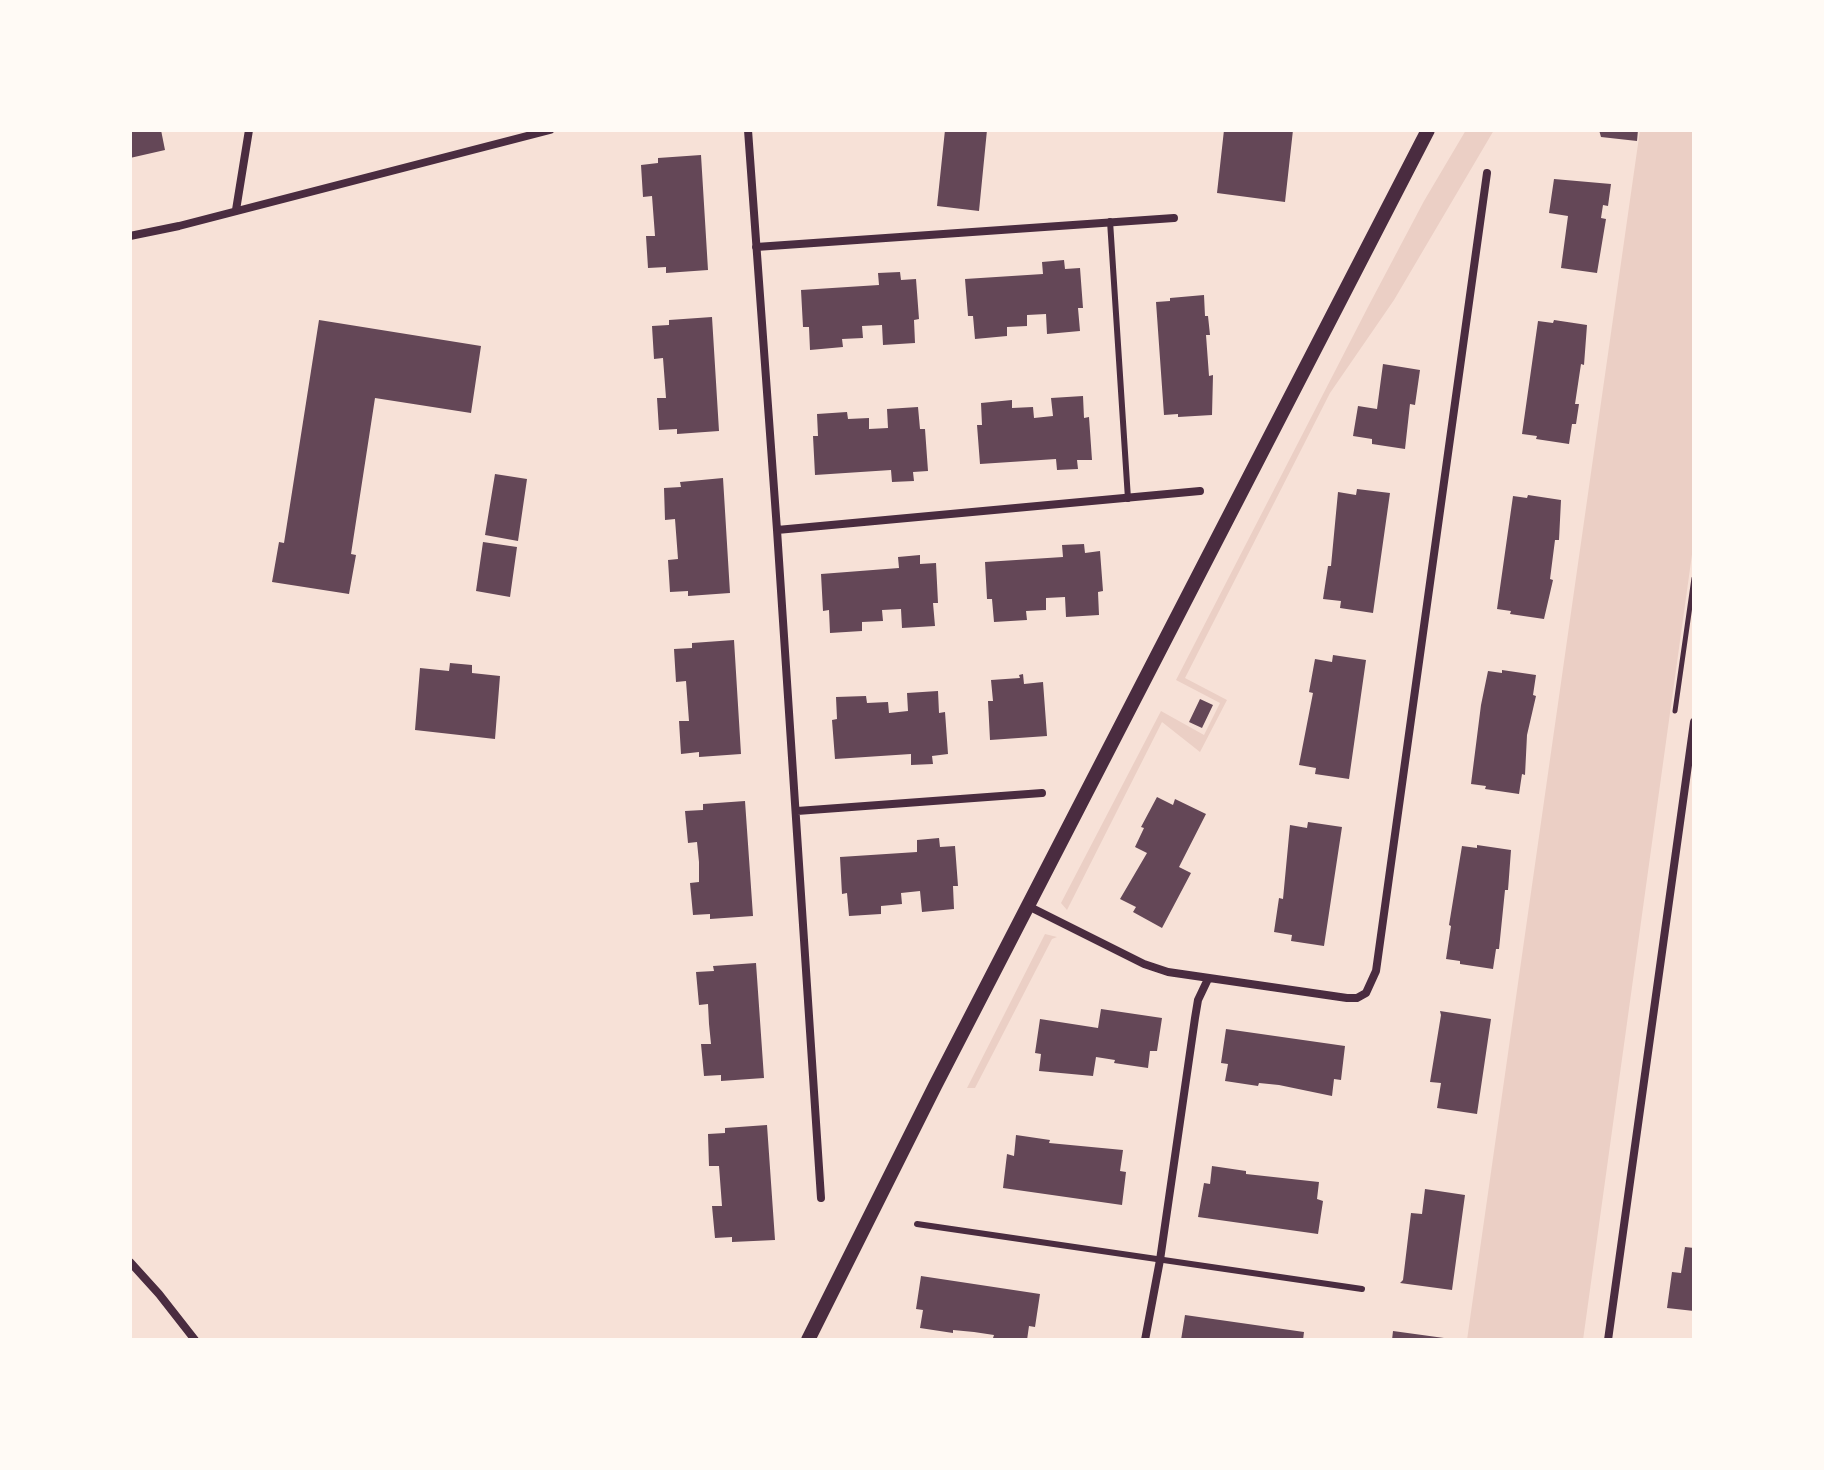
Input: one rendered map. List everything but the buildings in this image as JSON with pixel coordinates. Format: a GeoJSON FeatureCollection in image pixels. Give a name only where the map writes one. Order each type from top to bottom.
{"type":"FeatureCollection","features":[{"type":"Feature","properties":{"kind":"street"},"geometry":{"type":"LineString","coordinates":[[236,210],[249,130]]}},
{"type":"Feature","properties":{"kind":"street"},"geometry":{"type":"LineString","coordinates":[[130,236],[550,130]]}},
{"type":"Feature","properties":{"kind":"street"},"geometry":{"type":"LineString","coordinates":[[748,130],[797,811],[821,1198]]}},
{"type":"Feature","properties":{"kind":"street"},"geometry":{"type":"LineString","coordinates":[[808,1340],[1428,130]]}},
{"type":"Feature","properties":{"kind":"street"},"geometry":{"type":"LineString","coordinates":[[1028,906],[1144,964],[1168,972],[1347,998],[1357,998],[1366,993],[1372,984],[1487,173]]}},
{"type":"Feature","properties":{"kind":"street"},"geometry":{"type":"LineString","coordinates":[[756,247],[1174,218]]}},
{"type":"Feature","properties":{"kind":"street"},"geometry":{"type":"LineString","coordinates":[[777,530],[1200,491]]}},
{"type":"Feature","properties":{"kind":"street"},"geometry":{"type":"LineString","coordinates":[[1608,1340],[1694,722]]}},
{"type":"Feature","properties":{"kind":"street"},"geometry":{"type":"LineString","coordinates":[[797,811],[1042,793]]}},
{"type":"Feature","properties":{"kind":"street"},"geometry":{"type":"LineString","coordinates":[[1145,1340],[1160,1260],[1198,1000],[1208,979]]}},
{"type":"Feature","properties":{"kind":"street"},"geometry":{"type":"LineString","coordinates":[[130,1262],[195,1340]]}},
{"type":"Feature","properties":{"kind":"lane"},"geometry":{"type":"LineString","coordinates":[[1110,221],[1128,499]]}},
{"type":"Feature","properties":{"kind":"lane"},"geometry":{"type":"LineString","coordinates":[[917,1224],[1362,1289]]}},
{"type":"Feature","properties":{"kind":"shaded area"},"geometry":{"type":"Polygon","coordinates":[[[1466,130],[1494,130],[1394,300],[1330,393],[1185,678],[1227,700],[1200,752],[1162,722],[1067,910],[1061,903],[1161,711],[1204,735],[1220,703],[1176,680],[1369,305],[1466,130]]]}},
{"type":"Feature","properties":{"kind":"shaded area"},"geometry":{"type":"Polygon","coordinates":[[[1640,130],[1694,130],[1694,540],[1583,1340],[1467,1340],[1640,130]]]}},
{"type":"Feature","properties":{"kind":"shaded area"},"geometry":{"type":"Polygon","coordinates":[[[1045,934],[1057,937],[1052,939],[975,1088],[967,1088],[1045,934]]]}}]}
